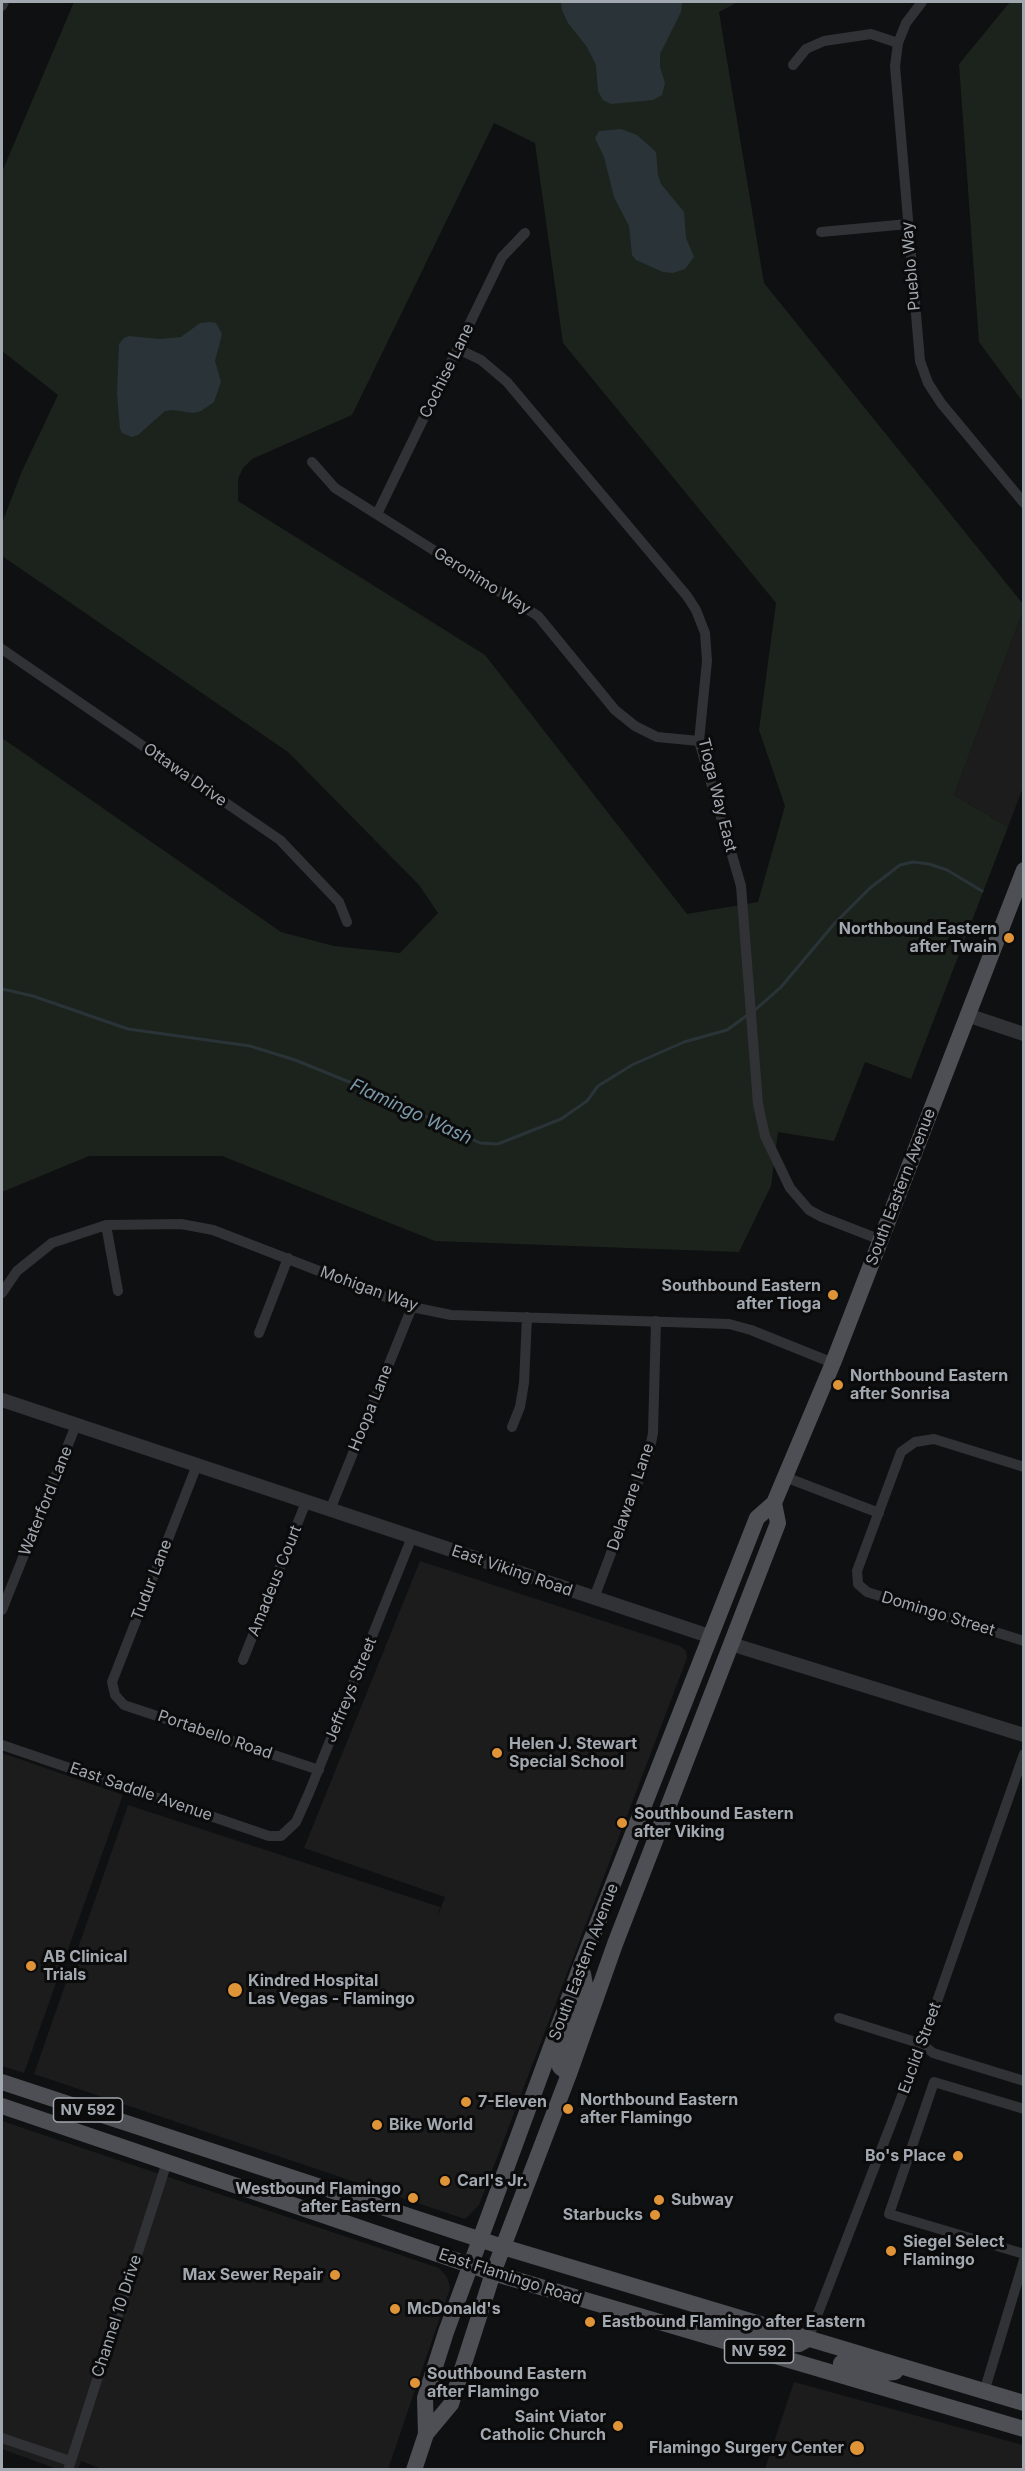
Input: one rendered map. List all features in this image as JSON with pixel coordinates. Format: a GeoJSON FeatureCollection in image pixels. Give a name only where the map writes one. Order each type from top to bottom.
{"type":"FeatureCollection","features":[{"type":"Feature","properties":{"kind":"main road","name":"South Eastern Avenue"},"geometry":{"type":"LineString","coordinates":[[426,2434],[424,2398],[469,2265],[580,1968],[709,1636],[758,1518],[774,1503],[833,1363],[1022,874]]}},
{"type":"Feature","properties":{"kind":"main road","name":"South Eastern Avenue"},"geometry":{"type":"LineString","coordinates":[[414,2469],[426,2434],[451,2404],[493,2273],[569,2074],[625,1917],[778,1523],[774,1503]]}},
{"type":"Feature","properties":{"kind":"main road"},"geometry":{"type":"LineString","coordinates":[[578,2049],[577,2021],[585,1985],[580,1968]]}},
{"type":"Feature","properties":{"kind":"main road"},"geometry":{"type":"LineString","coordinates":[[569,2074],[560,2067],[569,2028],[570,1999]]}},
{"type":"Feature","properties":{"kind":"main road","name":"East Flamingo Road"},"geometry":{"type":"LineString","coordinates":[[2,2082],[503,2247],[1023,2403]]}},
{"type":"Feature","properties":{"kind":"main road","name":"East Flamingo Road"},"geometry":{"type":"LineString","coordinates":[[2,2106],[493,2273],[1023,2429]]}},
{"type":"Feature","properties":{"kind":"main road"},"geometry":{"type":"LineString","coordinates":[[88,2135],[124,2138],[155,2148],[174,2139]]}},
{"type":"Feature","properties":{"kind":"main road"},"geometry":{"type":"LineString","coordinates":[[167,2162],[180,2156],[219,2168],[238,2161]]}},
{"type":"Feature","properties":{"kind":"main road"},"geometry":{"type":"LineString","coordinates":[[686,2330],[699,2325],[709,2325],[784,2345],[799,2344],[808,2339]]}},
{"type":"Feature","properties":{"kind":"main road"},"geometry":{"type":"LineString","coordinates":[[784,2358],[799,2354],[818,2355],[884,2373],[893,2373],[904,2368]]}},
{"type":"Feature","properties":{"kind":"street"},"geometry":{"type":"LineString","coordinates":[[2,6],[4,2]]}},
{"type":"Feature","properties":{"kind":"street","name":"Pueblo Way"},"geometry":{"type":"LineString","coordinates":[[922,2],[906,23],[898,43],[895,66],[920,361],[928,383],[1023,503]]}},
{"type":"Feature","properties":{"kind":"street"},"geometry":{"type":"LineString","coordinates":[[793,65],[806,50],[824,41],[871,34],[898,43]]}},
{"type":"Feature","properties":{"kind":"street"},"geometry":{"type":"LineString","coordinates":[[821,232],[908,224]]}},
{"type":"Feature","properties":{"kind":"street","name":"Cochise Lane"},"geometry":{"type":"LineString","coordinates":[[377,514],[502,257],[525,234]]}},
{"type":"Feature","properties":{"kind":"street","name":"Tioga Way East"},"geometry":{"type":"LineString","coordinates":[[458,349],[481,360],[507,382],[687,596],[696,610],[705,633],[707,661],[699,741],[741,886],[758,1104],[765,1136],[790,1188],[809,1210],[881,1240]]}},
{"type":"Feature","properties":{"kind":"street","name":"Geronimo Way"},"geometry":{"type":"LineString","coordinates":[[312,462],[335,488],[538,616],[615,710],[635,726],[657,737],[699,741]]}},
{"type":"Feature","properties":{"kind":"street","name":"Ottawa Drive"},"geometry":{"type":"LineString","coordinates":[[2,649],[280,840],[339,902],[347,922]]}},
{"type":"Feature","properties":{"kind":"street"},"geometry":{"type":"LineString","coordinates":[[967,1015],[1023,1034]]}},
{"type":"Feature","properties":{"kind":"street","name":"Mohigan Way"},"geometry":{"type":"LineString","coordinates":[[2,1293],[17,1271],[52,1243],[106,1225],[181,1224],[213,1230],[412,1307],[452,1315],[729,1324],[751,1330],[833,1363]]}},
{"type":"Feature","properties":{"kind":"street"},"geometry":{"type":"LineString","coordinates":[[106,1225],[118,1291]]}},
{"type":"Feature","properties":{"kind":"street"},"geometry":{"type":"LineString","coordinates":[[259,1333],[288,1258]]}},
{"type":"Feature","properties":{"kind":"street","name":"Hoopa Lane"},"geometry":{"type":"LineString","coordinates":[[330,1510],[412,1307]]}},
{"type":"Feature","properties":{"kind":"street"},"geometry":{"type":"LineString","coordinates":[[512,1427],[520,1407],[524,1383],[527,1317]]}},
{"type":"Feature","properties":{"kind":"street","name":"Delaware Lane"},"geometry":{"type":"LineString","coordinates":[[594,1598],[649,1453],[652,1433],[656,1321]]}},
{"type":"Feature","properties":{"kind":"street","name":"East Viking Road"},"geometry":{"type":"LineString","coordinates":[[2,1400],[732,1644],[1023,1736]]}},
{"type":"Feature","properties":{"kind":"street","name":"Waterford Lane"},"geometry":{"type":"LineString","coordinates":[[2,1610],[76,1425]]}},
{"type":"Feature","properties":{"kind":"street","name":"Domingo Street"},"geometry":{"type":"LineString","coordinates":[[1023,1467],[934,1439],[915,1442],[901,1452],[857,1571],[858,1584],[867,1592],[1023,1641]]}},
{"type":"Feature","properties":{"kind":"street","name":"Tudur Lane"},"geometry":{"type":"LineString","coordinates":[[115,1695],[112,1682],[197,1465]]}},
{"type":"Feature","properties":{"kind":"street"},"geometry":{"type":"LineString","coordinates":[[785,1477],[879,1513]]}},
{"type":"Feature","properties":{"kind":"street","name":"Amadeus Court"},"geometry":{"type":"LineString","coordinates":[[243,1660],[306,1502]]}},
{"type":"Feature","properties":{"kind":"street","name":"Jeffreys Street"},"geometry":{"type":"LineString","coordinates":[[280,1836],[296,1822],[319,1770],[412,1537]]}},
{"type":"Feature","properties":{"kind":"street","name":"Portabello Road"},"geometry":{"type":"LineString","coordinates":[[115,1695],[124,1705],[319,1770]]}},
{"type":"Feature","properties":{"kind":"street","name":"East Saddle Avenue"},"geometry":{"type":"LineString","coordinates":[[2,1745],[269,1836],[280,1836]]}},
{"type":"Feature","properties":{"kind":"street","name":"Euclid Street"},"geometry":{"type":"LineString","coordinates":[[808,2339],[922,2044],[1023,1754]]}},
{"type":"Feature","properties":{"kind":"street"},"geometry":{"type":"LineString","coordinates":[[839,2018],[922,2044],[933,2054],[1023,2081]]}},
{"type":"Feature","properties":{"kind":"street"},"geometry":{"type":"LineString","coordinates":[[1023,2109],[934,2082],[889,2214],[1023,2254]]}},
{"type":"Feature","properties":{"kind":"street","name":"Channel 10 Drive"},"geometry":{"type":"LineString","coordinates":[[69,2465],[167,2162]]}},
{"type":"Feature","properties":{"kind":"street"},"geometry":{"type":"LineString","coordinates":[[984,2392],[1023,2260]]}},
{"type":"Feature","properties":{"kind":"street"},"geometry":{"type":"LineString","coordinates":[[2,2438],[69,2465]]}},
{"type":"Feature","properties":{"kind":"shaded area"},"geometry":{"type":"Polygon","coordinates":[[[74,2],[738,2],[719,12],[764,283],[1023,604],[1023,611],[954,795],[1008,827],[911,1079],[865,1062],[834,1141],[778,1132],[771,1186],[739,1252],[435,1241],[222,1156],[89,1156],[2,1192],[2,738],[281,932],[334,946],[400,953],[438,913],[419,885],[288,752],[2,556],[2,523],[22,471],[58,395],[2,351],[2,172],[74,2]],[[494,123],[352,415],[252,459],[243,468],[238,479],[238,501],[485,655],[687,914],[758,902],[785,806],[759,730],[776,603],[563,343],[535,143],[494,123]]]}},
{"type":"Feature","properties":{"kind":"shaded area"},"geometry":{"type":"Polygon","coordinates":[[[561,2],[682,2],[681,12],[660,54],[660,67],[665,83],[662,95],[653,100],[611,104],[603,100],[598,91],[596,65],[587,47],[568,23],[561,2]]]}},
{"type":"Feature","properties":{"kind":"shaded area"},"geometry":{"type":"Polygon","coordinates":[[[1010,2],[1024,2],[1023,402],[979,342],[959,64],[1010,2]]]}},
{"type":"Feature","properties":{"kind":"shaded area"},"geometry":{"type":"Polygon","coordinates":[[[621,129],[637,135],[656,152],[661,184],[684,212],[686,238],[694,257],[685,269],[673,273],[663,272],[636,260],[632,255],[629,226],[614,197],[604,157],[595,138],[599,131],[621,129]]]}},
{"type":"Feature","properties":{"kind":"shaded area"},"geometry":{"type":"Polygon","coordinates":[[[200,323],[216,323],[222,334],[215,361],[221,382],[214,402],[201,411],[193,413],[165,411],[138,435],[132,437],[122,433],[117,394],[119,344],[129,336],[160,339],[181,337],[200,323]]]}},
{"type":"Feature","properties":{"kind":"shaded area"},"geometry":{"type":"Polygon","coordinates":[[[1023,611],[1023,787],[1008,827],[954,795],[1023,611]]]}},
{"type":"Feature","properties":{"kind":"shaded area"},"geometry":{"type":"Polygon","coordinates":[[[420,1561],[680,1646],[686,1651],[687,1658],[479,2205],[465,2219],[34,2074],[128,1805],[440,1907],[437,1918],[445,1897],[304,1848],[420,1561]]]}},
{"type":"Feature","properties":{"kind":"shaded area"},"geometry":{"type":"Polygon","coordinates":[[[2,1753],[123,1795],[24,2073],[2,2066],[2,1753]]]}},
{"type":"Feature","properties":{"kind":"shaded area"},"geometry":{"type":"Polygon","coordinates":[[[2,2121],[439,2268],[447,2277],[450,2288],[388,2469],[104,2470],[81,2461],[78,2469],[60,2470],[2,2449],[2,2121]]]}},
{"type":"Feature","properties":{"kind":"shaded area"},"geometry":{"type":"Polygon","coordinates":[[[794,2382],[1023,2445],[1023,2469],[765,2469],[794,2382]]]}},
{"type":"Feature","properties":{"kind":"waterway","name":"Flamingo Wash"},"geometry":{"type":"LineString","coordinates":[[755,1010],[781,987],[834,924],[870,888],[900,865],[913,862],[929,864],[947,870],[982,891]]}},
{"type":"Feature","properties":{"kind":"waterway","name":"Flamingo Wash"},"geometry":{"type":"LineString","coordinates":[[2,989],[33,996],[128,1029],[250,1046],[295,1060],[389,1098],[480,1143],[498,1144],[561,1119],[587,1101],[598,1086],[632,1065],[684,1042],[727,1030],[749,1014]]}},
{"type":"Feature","properties":{"kind":"place","name":"Northbound Eastern after Twain"},"geometry":{"type":"Point","coordinates":[1009,938]}},
{"type":"Feature","properties":{"kind":"place","name":"Southbound Eastern after Tioga"},"geometry":{"type":"Point","coordinates":[833,1295]}},
{"type":"Feature","properties":{"kind":"place","name":"Northbound Eastern after Sonrisa"},"geometry":{"type":"Point","coordinates":[838,1385]}},
{"type":"Feature","properties":{"kind":"place","name":"Helen J. Stewart Special School"},"geometry":{"type":"Point","coordinates":[497,1753]}},
{"type":"Feature","properties":{"kind":"place","name":"Southbound Eastern after Viking"},"geometry":{"type":"Point","coordinates":[622,1823]}},
{"type":"Feature","properties":{"kind":"place","name":"AB Clinical Trials"},"geometry":{"type":"Point","coordinates":[31,1966]}},
{"type":"Feature","properties":{"kind":"place","name":"Kindred Hospital Las Vegas - Flamingo"},"geometry":{"type":"Point","coordinates":[235,1990]}},
{"type":"Feature","properties":{"kind":"place","name":"7-Eleven"},"geometry":{"type":"Point","coordinates":[466,2102]}},
{"type":"Feature","properties":{"kind":"place","name":"Northbound Eastern after Flamingo"},"geometry":{"type":"Point","coordinates":[568,2109]}},
{"type":"Feature","properties":{"kind":"place","name":"Bike World"},"geometry":{"type":"Point","coordinates":[377,2125]}},
{"type":"Feature","properties":{"kind":"place","name":"Bo's Place"},"geometry":{"type":"Point","coordinates":[958,2156]}},
{"type":"Feature","properties":{"kind":"place","name":"Carl's Jr."},"geometry":{"type":"Point","coordinates":[445,2181]}},
{"type":"Feature","properties":{"kind":"place","name":"Westbound Flamingo after Eastern"},"geometry":{"type":"Point","coordinates":[413,2198]}},
{"type":"Feature","properties":{"kind":"place","name":"Subway"},"geometry":{"type":"Point","coordinates":[659,2200]}},
{"type":"Feature","properties":{"kind":"place","name":"Starbucks"},"geometry":{"type":"Point","coordinates":[655,2215]}},
{"type":"Feature","properties":{"kind":"place","name":"Siegel Select Flamingo"},"geometry":{"type":"Point","coordinates":[891,2251]}},
{"type":"Feature","properties":{"kind":"place","name":"Max Sewer Repair"},"geometry":{"type":"Point","coordinates":[335,2275]}},
{"type":"Feature","properties":{"kind":"place","name":"McDonald's"},"geometry":{"type":"Point","coordinates":[395,2309]}},
{"type":"Feature","properties":{"kind":"place","name":"Eastbound Flamingo after Eastern"},"geometry":{"type":"Point","coordinates":[590,2322]}},
{"type":"Feature","properties":{"kind":"place","name":"Southbound Eastern after Flamingo"},"geometry":{"type":"Point","coordinates":[415,2383]}},
{"type":"Feature","properties":{"kind":"place","name":"Saint Viator Catholic Church"},"geometry":{"type":"Point","coordinates":[618,2426]}},
{"type":"Feature","properties":{"kind":"place","name":"Flamingo Surgery Center"},"geometry":{"type":"Point","coordinates":[857,2448]}}]}
